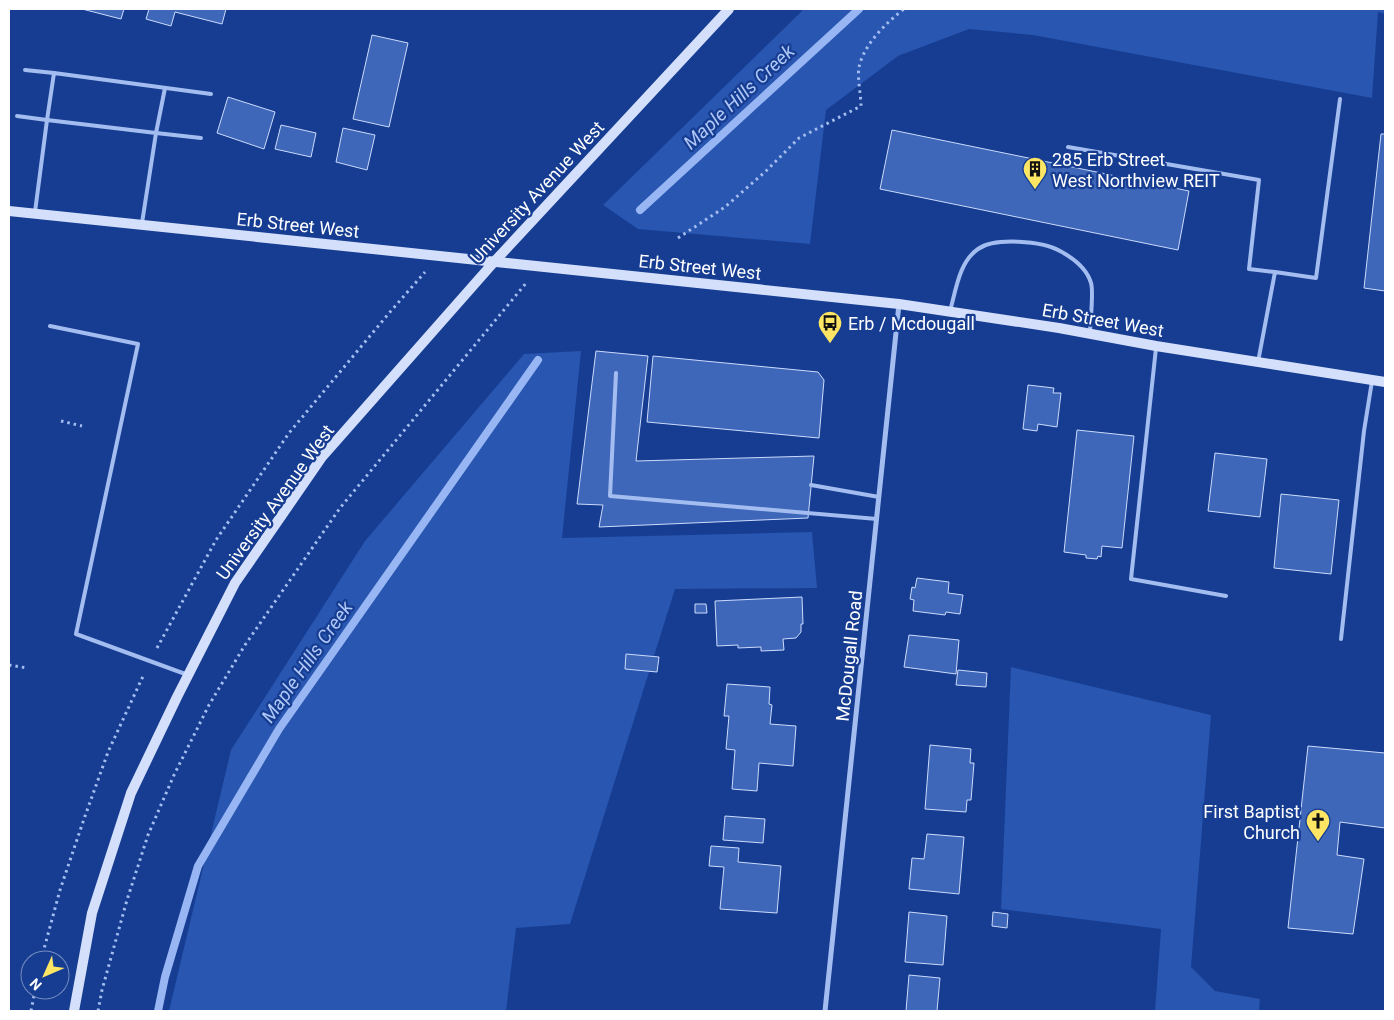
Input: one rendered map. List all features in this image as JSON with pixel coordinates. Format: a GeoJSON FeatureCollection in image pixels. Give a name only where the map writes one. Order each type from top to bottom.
{"type":"FeatureCollection","features":[{"type":"Feature","properties":{"kind":"main road","name":"University Avenue West"},"geometry":{"type":"LineString","coordinates":[[74,1011],[92,912],[131,793],[235,583],[322,458],[494,262],[729,9]]}},
{"type":"Feature","properties":{"kind":"main road","name":"Erb Street West"},"geometry":{"type":"LineString","coordinates":[[9,211],[899,304],[1090,333],[1156,346],[1385,382]]}},
{"type":"Feature","properties":{"kind":"street","name":"McDougall Road"},"geometry":{"type":"LineString","coordinates":[[825,1011],[899,304]]}},
{"type":"Feature","properties":{"kind":"lane"},"geometry":{"type":"LineString","coordinates":[[25,70],[211,94]]}},
{"type":"Feature","properties":{"kind":"lane"},"geometry":{"type":"LineString","coordinates":[[35,214],[54,73]]}},
{"type":"Feature","properties":{"kind":"lane"},"geometry":{"type":"LineString","coordinates":[[142,225],[165,88]]}},
{"type":"Feature","properties":{"kind":"lane"},"geometry":{"type":"LineString","coordinates":[[1068,147],[1259,180],[1249,268],[1316,278],[1340,99]]}},
{"type":"Feature","properties":{"kind":"lane"},"geometry":{"type":"LineString","coordinates":[[17,116],[200,138]]}},
{"type":"Feature","properties":{"kind":"lane"},"geometry":{"type":"LineString","coordinates":[[950,311],[964,265],[977,250],[989,244],[1024,241],[1059,250],[1082,266],[1092,284],[1090,333]]}},
{"type":"Feature","properties":{"kind":"lane"},"geometry":{"type":"LineString","coordinates":[[1258,362],[1275,272]]}},
{"type":"Feature","properties":{"kind":"lane"},"geometry":{"type":"LineString","coordinates":[[50,326],[138,344],[76,634],[188,675]]}},
{"type":"Feature","properties":{"kind":"lane"},"geometry":{"type":"LineString","coordinates":[[1156,346],[1131,579],[1226,596]]}},
{"type":"Feature","properties":{"kind":"lane"},"geometry":{"type":"LineString","coordinates":[[616,373],[610,496],[877,519]]}},
{"type":"Feature","properties":{"kind":"lane"},"geometry":{"type":"LineString","coordinates":[[1341,639],[1364,431],[1372,380]]}},
{"type":"Feature","properties":{"kind":"lane"},"geometry":{"type":"LineString","coordinates":[[811,485],[879,497]]}},
{"type":"Feature","properties":{"kind":"path"},"geometry":{"type":"LineString","coordinates":[[678,238],[725,207],[766,171],[799,138],[861,106],[859,67],[870,42],[904,9]]}},
{"type":"Feature","properties":{"kind":"path"},"geometry":{"type":"LineString","coordinates":[[98,1011],[126,900],[148,835],[174,775],[209,705],[244,645],[340,508],[540,267]]}},
{"type":"Feature","properties":{"kind":"path"},"geometry":{"type":"LineString","coordinates":[[61,421],[82,426]]}},
{"type":"Feature","properties":{"kind":"path"},"geometry":{"type":"LineString","coordinates":[[9,665],[27,668]]}},
{"type":"Feature","properties":{"kind":"shaded area"},"geometry":{"type":"Polygon","coordinates":[[[804,9],[1385,9],[1385,14],[1378,12],[1372,98],[1033,35],[969,29],[898,56],[826,110],[810,244],[638,229],[603,205],[804,9]]]}},
{"type":"Feature","properties":{"kind":"shaded area"},"geometry":{"type":"Polygon","coordinates":[[[581,351],[562,538],[812,532],[817,588],[675,589],[570,924],[516,928],[506,1011],[169,1011],[231,750],[365,541],[524,354],[581,351]]]}},
{"type":"Feature","properties":{"kind":"shaded area"},"geometry":{"type":"Polygon","coordinates":[[[1011,667],[1211,715],[1191,967],[1215,991],[1260,999],[1259,1011],[1155,1011],[1161,929],[1001,909],[1011,667]]]}},
{"type":"Feature","properties":{"kind":"building"},"geometry":{"type":"Polygon","coordinates":[[[82,9],[124,9],[121,19],[82,9]]]}},
{"type":"Feature","properties":{"kind":"building"},"geometry":{"type":"Polygon","coordinates":[[[149,9],[226,9],[222,24],[175,12],[171,26],[146,19],[149,9]]]}},
{"type":"Feature","properties":{"kind":"building"},"geometry":{"type":"Polygon","coordinates":[[[372,35],[408,43],[389,127],[353,119],[372,35]]]}},
{"type":"Feature","properties":{"kind":"building"},"geometry":{"type":"Polygon","coordinates":[[[228,97],[275,112],[264,149],[217,133],[228,97]]]}},
{"type":"Feature","properties":{"kind":"building"},"geometry":{"type":"Polygon","coordinates":[[[281,125],[316,133],[311,157],[275,149],[281,125]]]}},
{"type":"Feature","properties":{"kind":"building"},"geometry":{"type":"Polygon","coordinates":[[[343,128],[375,135],[367,170],[336,162],[343,128]]]}},
{"type":"Feature","properties":{"kind":"building","name":"285 Erb Street West Northview REIT"},"geometry":{"type":"Polygon","coordinates":[[[892,130],[1189,191],[1178,250],[880,189],[892,130]]]}},
{"type":"Feature","properties":{"kind":"building"},"geometry":{"type":"Polygon","coordinates":[[[1381,134],[1385,134],[1385,291],[1364,288],[1381,134]]]}},
{"type":"Feature","properties":{"kind":"building"},"geometry":{"type":"Polygon","coordinates":[[[596,351],[648,356],[636,461],[814,456],[808,518],[599,527],[603,505],[577,504],[596,351]]]}},
{"type":"Feature","properties":{"kind":"building"},"geometry":{"type":"Polygon","coordinates":[[[653,356],[818,372],[824,380],[819,438],[647,422],[653,356]]]}},
{"type":"Feature","properties":{"kind":"building"},"geometry":{"type":"Polygon","coordinates":[[[1028,385],[1054,388],[1053,393],[1061,393],[1057,427],[1038,424],[1037,431],[1023,429],[1028,385]]]}},
{"type":"Feature","properties":{"kind":"building"},"geometry":{"type":"Polygon","coordinates":[[[1077,430],[1134,436],[1122,548],[1102,546],[1101,557],[1098,556],[1097,559],[1086,558],[1086,555],[1064,552],[1077,430]]]}},
{"type":"Feature","properties":{"kind":"building"},"geometry":{"type":"Polygon","coordinates":[[[1215,453],[1267,459],[1260,517],[1208,511],[1215,453]]]}},
{"type":"Feature","properties":{"kind":"building"},"geometry":{"type":"Polygon","coordinates":[[[1281,494],[1339,500],[1331,574],[1274,568],[1281,494]]]}},
{"type":"Feature","properties":{"kind":"building"},"geometry":{"type":"Polygon","coordinates":[[[917,578],[949,582],[948,593],[963,595],[960,614],[946,612],[945,615],[913,611],[914,600],[910,599],[912,587],[915,588],[917,578]]]}},
{"type":"Feature","properties":{"kind":"building"},"geometry":{"type":"Polygon","coordinates":[[[802,597],[803,624],[801,624],[801,632],[796,638],[783,639],[784,650],[761,651],[761,647],[738,648],[738,645],[717,646],[715,601],[802,597]]]}},
{"type":"Feature","properties":{"kind":"building"},"geometry":{"type":"Polygon","coordinates":[[[695,604],[706,604],[707,613],[695,613],[695,604]]]}},
{"type":"Feature","properties":{"kind":"building"},"geometry":{"type":"Polygon","coordinates":[[[909,635],[959,640],[956,674],[904,667],[909,635]]]}},
{"type":"Feature","properties":{"kind":"building"},"geometry":{"type":"Polygon","coordinates":[[[626,654],[659,657],[657,672],[625,669],[626,654]]]}},
{"type":"Feature","properties":{"kind":"building"},"geometry":{"type":"Polygon","coordinates":[[[958,670],[987,673],[986,687],[956,685],[958,670]]]}},
{"type":"Feature","properties":{"kind":"building"},"geometry":{"type":"Polygon","coordinates":[[[727,684],[770,687],[769,704],[772,705],[770,724],[796,726],[793,766],[759,763],[757,791],[732,789],[735,750],[726,749],[729,716],[724,716],[727,684]]]}},
{"type":"Feature","properties":{"kind":"building"},"geometry":{"type":"Polygon","coordinates":[[[930,745],[971,749],[970,763],[974,763],[971,800],[967,800],[966,812],[925,809],[930,745]]]}},
{"type":"Feature","properties":{"kind":"building","name":"First Baptist Church"},"geometry":{"type":"Polygon","coordinates":[[[1308,746],[1385,753],[1385,828],[1340,822],[1337,855],[1364,859],[1353,934],[1288,928],[1308,746]]]}},
{"type":"Feature","properties":{"kind":"building"},"geometry":{"type":"Polygon","coordinates":[[[725,816],[765,819],[763,843],[723,840],[725,816]]]}},
{"type":"Feature","properties":{"kind":"building"},"geometry":{"type":"Polygon","coordinates":[[[927,834],[964,837],[959,894],[909,889],[912,858],[924,859],[927,834]]]}},
{"type":"Feature","properties":{"kind":"building"},"geometry":{"type":"Polygon","coordinates":[[[711,846],[739,848],[738,862],[781,866],[777,913],[720,909],[724,867],[709,866],[711,846]]]}},
{"type":"Feature","properties":{"kind":"building"},"geometry":{"type":"Polygon","coordinates":[[[909,912],[947,916],[943,965],[905,962],[909,912]]]}},
{"type":"Feature","properties":{"kind":"building"},"geometry":{"type":"Polygon","coordinates":[[[993,912],[1008,914],[1007,928],[992,926],[993,912]]]}},
{"type":"Feature","properties":{"kind":"building"},"geometry":{"type":"Polygon","coordinates":[[[909,975],[940,978],[937,1011],[906,1011],[909,975]]]}},
{"type":"Feature","properties":{"kind":"waterway","name":"Maple Hills Creek"},"geometry":{"type":"LineString","coordinates":[[640,210],[859,9]]}},
{"type":"Feature","properties":{"kind":"waterway","name":"Maple Hills Creek"},"geometry":{"type":"LineString","coordinates":[[158,1011],[165,977],[198,866],[279,729],[538,360]]}},
{"type":"Feature","properties":{"kind":"place","name":"285 Erb Street West Northview REIT"},"geometry":{"type":"Point","coordinates":[1035,190]}},
{"type":"Feature","properties":{"kind":"place","name":"Erb / Mcdougall"},"geometry":{"type":"Point","coordinates":[830,344]}},
{"type":"Feature","properties":{"kind":"place","name":"First Baptist Church"},"geometry":{"type":"Point","coordinates":[1318,842]}}]}
